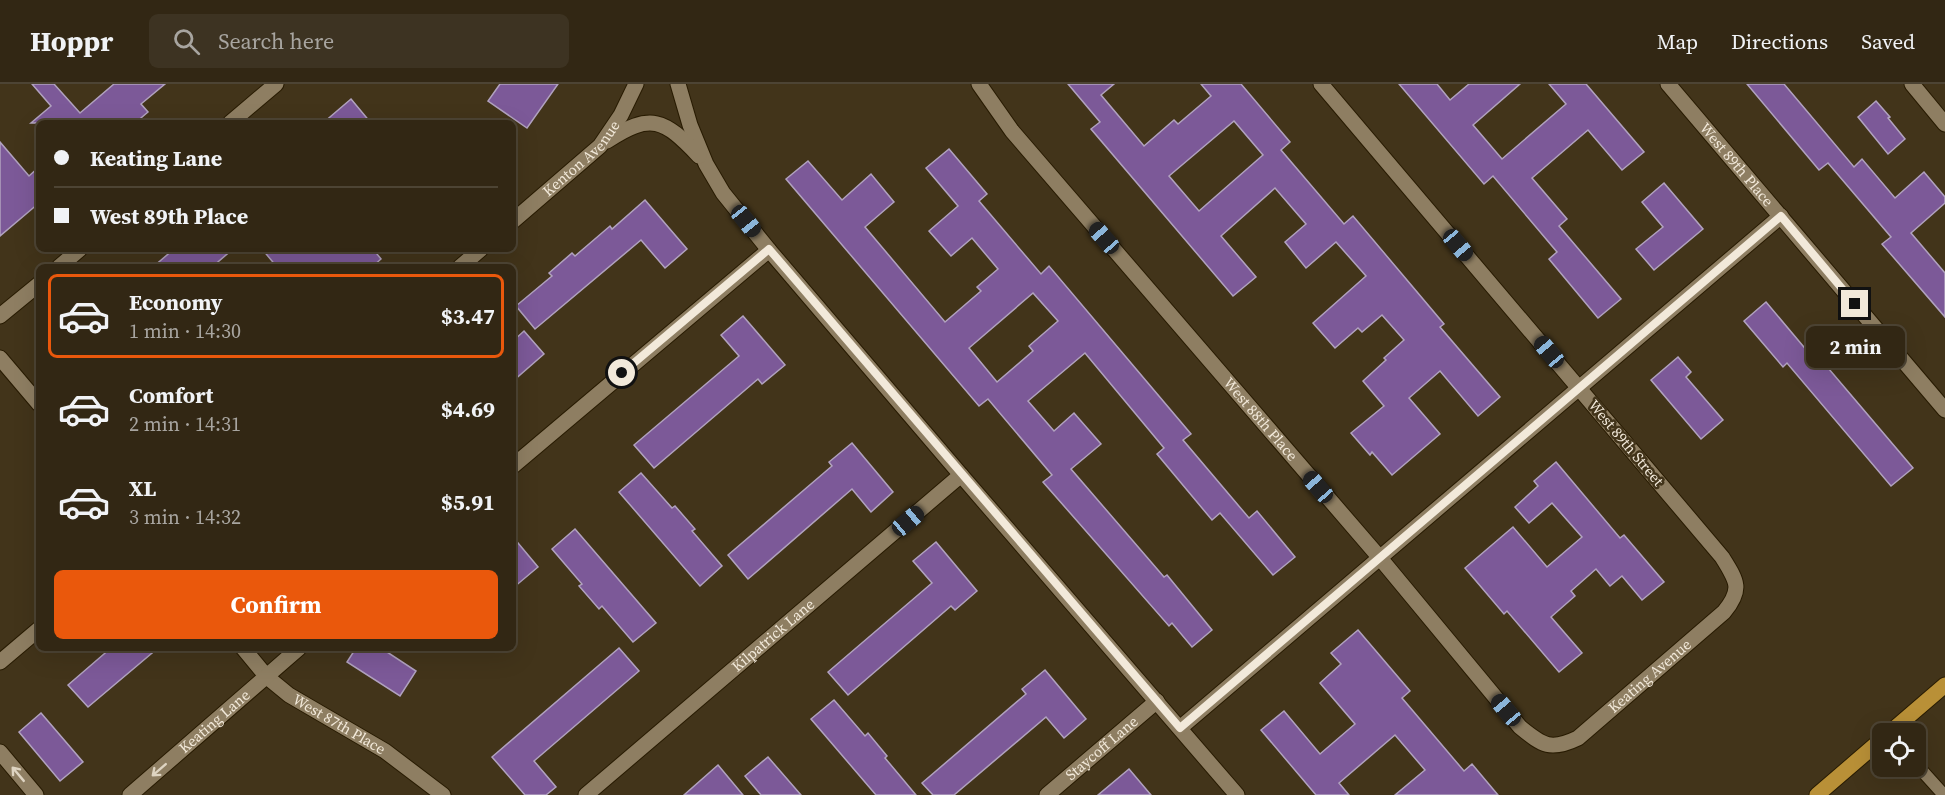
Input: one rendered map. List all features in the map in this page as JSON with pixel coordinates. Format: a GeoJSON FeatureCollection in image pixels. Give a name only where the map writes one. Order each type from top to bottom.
{"type":"FeatureCollection","features":[{"type":"Feature","properties":{"kind":"main road"},"geometry":{"type":"LineString","coordinates":[[1901,723],[1945,685]]}},
{"type":"Feature","properties":{"kind":"main road"},"geometry":{"type":"LineString","coordinates":[[1817,795],[1872,748]]}},
{"type":"Feature","properties":{"kind":"street"},"geometry":{"type":"LineString","coordinates":[[234,120],[276,84]]}},
{"type":"Feature","properties":{"kind":"street","name":"Kenton Avenue"},"geometry":{"type":"LineString","coordinates":[[516,218],[600,146],[621,115],[636,84]]}},
{"type":"Feature","properties":{"kind":"street"},"geometry":{"type":"LineString","coordinates":[[678,84],[690,125],[706,164],[723,193],[961,475],[1237,795]]}},
{"type":"Feature","properties":{"kind":"street","name":"West 88th Place"},"geometry":{"type":"LineString","coordinates":[[979,84],[1012,131],[1380,558],[1521,727],[1536,740],[1550,746]]}},
{"type":"Feature","properties":{"kind":"street","name":"West 89th Street"},"geometry":{"type":"LineString","coordinates":[[1321,84],[1722,557],[1733,574],[1736,587]]}},
{"type":"Feature","properties":{"kind":"street","name":"West 89th Place"},"geometry":{"type":"LineString","coordinates":[[1668,84],[1945,410]]}},
{"type":"Feature","properties":{"kind":"street"},"geometry":{"type":"LineString","coordinates":[[1912,84],[1945,124]]}},
{"type":"Feature","properties":{"kind":"street"},"geometry":{"type":"LineString","coordinates":[[600,146],[623,131],[651,122],[663,125],[678,134],[706,164]]}},
{"type":"Feature","properties":{"kind":"street"},"geometry":{"type":"LineString","coordinates":[[1180,728],[1781,216]]}},
{"type":"Feature","properties":{"kind":"street"},"geometry":{"type":"LineString","coordinates":[[516,463],[769,249]]}},
{"type":"Feature","properties":{"kind":"street"},"geometry":{"type":"LineString","coordinates":[[62,264],[76,252]]}},
{"type":"Feature","properties":{"kind":"street"},"geometry":{"type":"LineString","coordinates":[[464,264],[478,252]]}},
{"type":"Feature","properties":{"kind":"street"},"geometry":{"type":"LineString","coordinates":[[0,316],[36,286]]}},
{"type":"Feature","properties":{"kind":"street"},"geometry":{"type":"LineString","coordinates":[[0,358],[36,400]]}},
{"type":"Feature","properties":{"kind":"street","name":"Kilpatrick Lane"},"geometry":{"type":"LineString","coordinates":[[586,795],[961,475]]}},
{"type":"Feature","properties":{"kind":"street","name":"Keating Avenue"},"geometry":{"type":"LineString","coordinates":[[1550,746],[1563,745],[1578,738],[1724,612],[1734,600],[1736,587]]}},
{"type":"Feature","properties":{"kind":"street"},"geometry":{"type":"LineString","coordinates":[[0,662],[36,632]]}},
{"type":"Feature","properties":{"kind":"street","name":"West 87th Place"},"geometry":{"type":"LineString","coordinates":[[245,651],[267,677],[289,695],[385,751],[443,795]]}},
{"type":"Feature","properties":{"kind":"street","name":"Keating Lane"},"geometry":{"type":"LineString","coordinates":[[130,795],[296,651]]}},
{"type":"Feature","properties":{"kind":"street","name":"Staycoff Lane"},"geometry":{"type":"LineString","coordinates":[[1047,795],[1157,701]]}},
{"type":"Feature","properties":{"kind":"street"},"geometry":{"type":"LineString","coordinates":[[0,752],[36,795]]}},
{"type":"Feature","properties":{"kind":"lane"},"geometry":{"type":"LineString","coordinates":[[1926,775],[1944,795]]}},
{"type":"Feature","properties":{"kind":"building"},"geometry":{"type":"Polygon","coordinates":[[[32,84],[54,84],[80,113],[114,84],[165,84],[141,104],[148,112],[139,120],[36,120],[36,123],[31,123],[51,106],[32,84]]]}},
{"type":"Feature","properties":{"kind":"building"},"geometry":{"type":"Polygon","coordinates":[[[500,84],[558,84],[527,128],[488,101],[500,84]]]}},
{"type":"Feature","properties":{"kind":"building"},"geometry":{"type":"Polygon","coordinates":[[[1068,84],[1114,84],[1101,95],[1144,146],[1174,120],[1178,124],[1211,96],[1201,84],[1241,84],[1290,142],[1281,150],[1344,224],[1353,216],[1444,324],[1440,327],[1500,397],[1478,416],[1440,371],[1409,398],[1440,434],[1392,475],[1351,433],[1384,406],[1363,381],[1404,340],[1382,315],[1362,332],[1358,328],[1335,348],[1313,323],[1366,276],[1336,242],[1306,268],[1285,242],[1306,224],[1275,188],[1221,236],[1256,277],[1233,296],[1091,129],[1100,122],[1068,84]],[[1234,121],[1169,176],[1199,211],[1263,155],[1234,121]]]}},
{"type":"Feature","properties":{"kind":"building"},"geometry":{"type":"Polygon","coordinates":[[[1399,84],[1437,84],[1450,100],[1469,84],[1520,84],[1473,125],[1502,159],[1566,104],[1549,84],[1586,84],[1644,152],[1622,170],[1588,130],[1532,178],[1567,219],[1559,226],[1621,299],[1598,318],[1549,259],[1557,252],[1493,176],[1484,184],[1399,84]]]}},
{"type":"Feature","properties":{"kind":"building"},"geometry":{"type":"Polygon","coordinates":[[[1747,84],[1784,84],[1854,167],[1862,159],[1895,198],[1924,172],[1945,197],[1945,203],[1911,233],[1945,273],[1945,317],[1882,244],[1891,237],[1828,163],[1819,170],[1747,84]]]}},
{"type":"Feature","properties":{"kind":"building"},"geometry":{"type":"Polygon","coordinates":[[[351,99],[368,120],[326,120],[351,99]]]}},
{"type":"Feature","properties":{"kind":"building"},"geometry":{"type":"Polygon","coordinates":[[[1876,101],[1905,139],[1888,154],[1858,117],[1876,101]]]}},
{"type":"Feature","properties":{"kind":"building"},"geometry":{"type":"Polygon","coordinates":[[[0,142],[29,176],[36,170],[36,206],[0,236],[0,142]]]}},
{"type":"Feature","properties":{"kind":"building"},"geometry":{"type":"Polygon","coordinates":[[[949,149],[987,194],[979,201],[1041,274],[1049,266],[1191,434],[1183,440],[1249,518],[1257,511],[1295,557],[1273,575],[1220,513],[1212,520],[1157,454],[1164,448],[1085,353],[1028,401],[1054,431],[1074,413],[1101,444],[1071,469],[1164,577],[1167,575],[1212,630],[1192,647],[1172,623],[1169,626],[1043,482],[1052,475],[988,399],[979,406],[786,179],[808,161],[842,200],[871,174],[894,202],[865,227],[945,322],[981,291],[977,287],[998,269],[972,238],[951,256],[929,231],[958,206],[926,168],[949,149]],[[1033,293],[969,348],[997,382],[1033,351],[1029,346],[1058,321],[1033,293]]]}},
{"type":"Feature","properties":{"kind":"building"},"geometry":{"type":"Polygon","coordinates":[[[1664,183],[1703,229],[1654,270],[1636,249],[1663,227],[1642,202],[1664,183]]]}},
{"type":"Feature","properties":{"kind":"building"},"geometry":{"type":"Polygon","coordinates":[[[645,200],[687,249],[665,268],[641,240],[535,329],[516,306],[552,276],[549,273],[572,253],[575,256],[610,226],[612,229],[645,200]]]}},
{"type":"Feature","properties":{"kind":"building"},"geometry":{"type":"Polygon","coordinates":[[[170,252],[230,252],[216,264],[156,264],[170,252]]]}},
{"type":"Feature","properties":{"kind":"building"},"geometry":{"type":"Polygon","coordinates":[[[264,252],[375,252],[381,259],[375,264],[274,264],[264,252]]]}},
{"type":"Feature","properties":{"kind":"building"},"geometry":{"type":"Polygon","coordinates":[[[1766,302],[1819,365],[1823,362],[1913,468],[1891,486],[1787,363],[1783,367],[1744,321],[1766,302]]]}},
{"type":"Feature","properties":{"kind":"building"},"geometry":{"type":"Polygon","coordinates":[[[743,316],[785,365],[762,384],[758,379],[654,468],[634,445],[739,356],[721,335],[743,316]]]}},
{"type":"Feature","properties":{"kind":"building"},"geometry":{"type":"Polygon","coordinates":[[[524,331],[544,354],[516,378],[516,338],[524,331]]]}},
{"type":"Feature","properties":{"kind":"building"},"geometry":{"type":"Polygon","coordinates":[[[1678,357],[1691,372],[1686,377],[1723,420],[1701,439],[1651,380],[1678,357]]]}},
{"type":"Feature","properties":{"kind":"building"},"geometry":{"type":"Polygon","coordinates":[[[852,443],[893,492],[871,512],[852,489],[748,579],[728,555],[832,466],[829,462],[852,443]]]}},
{"type":"Feature","properties":{"kind":"building"},"geometry":{"type":"Polygon","coordinates":[[[1556,462],[1620,538],[1624,535],[1664,582],[1642,600],[1622,576],[1610,586],[1596,569],[1571,591],[1575,596],[1551,617],[1582,653],[1559,672],[1507,611],[1504,614],[1465,568],[1513,527],[1547,567],[1582,537],[1552,503],[1529,523],[1515,507],[1538,486],[1534,481],[1556,462]]]}},
{"type":"Feature","properties":{"kind":"building"},"geometry":{"type":"Polygon","coordinates":[[[641,473],[672,508],[675,506],[695,529],[692,531],[722,566],[700,586],[619,492],[641,473]]]}},
{"type":"Feature","properties":{"kind":"building"},"geometry":{"type":"Polygon","coordinates":[[[575,529],[656,623],[633,642],[602,606],[599,609],[579,586],[582,584],[552,549],[575,529]]]}},
{"type":"Feature","properties":{"kind":"building"},"geometry":{"type":"Polygon","coordinates":[[[516,541],[538,567],[516,585],[516,541]]]}},
{"type":"Feature","properties":{"kind":"building"},"geometry":{"type":"Polygon","coordinates":[[[936,542],[977,591],[955,610],[951,606],[848,695],[828,672],[932,583],[913,561],[936,542]]]}},
{"type":"Feature","properties":{"kind":"building"},"geometry":{"type":"Polygon","coordinates":[[[1358,630],[1410,691],[1402,698],[1464,771],[1472,764],[1498,795],[1395,795],[1425,770],[1395,735],[1339,783],[1349,795],[1316,795],[1261,730],[1284,711],[1320,754],[1355,724],[1320,683],[1341,664],[1331,653],[1358,630]]]}},
{"type":"Feature","properties":{"kind":"building"},"geometry":{"type":"Polygon","coordinates":[[[619,648],[639,671],[534,761],[556,787],[546,795],[525,795],[492,757],[619,648]]]}},
{"type":"Feature","properties":{"kind":"building"},"geometry":{"type":"Polygon","coordinates":[[[108,651],[154,651],[88,707],[68,685],[108,651]]]}},
{"type":"Feature","properties":{"kind":"building"},"geometry":{"type":"Polygon","coordinates":[[[354,651],[386,651],[416,671],[400,696],[347,662],[354,651]]]}},
{"type":"Feature","properties":{"kind":"building"},"geometry":{"type":"Polygon","coordinates":[[[1045,670],[1086,719],[1064,738],[1046,717],[954,795],[933,795],[922,783],[1026,694],[1022,689],[1045,670]]]}},
{"type":"Feature","properties":{"kind":"building"},"geometry":{"type":"Polygon","coordinates":[[[834,700],[865,736],[868,733],[887,756],[885,758],[916,795],[876,795],[811,719],[834,700]]]}},
{"type":"Feature","properties":{"kind":"building"},"geometry":{"type":"Polygon","coordinates":[[[41,713],[83,762],[60,781],[19,732],[41,713]]]}},
{"type":"Feature","properties":{"kind":"building"},"geometry":{"type":"Polygon","coordinates":[[[768,757],[801,795],[761,795],[745,776],[768,757]]]}},
{"type":"Feature","properties":{"kind":"building"},"geometry":{"type":"Polygon","coordinates":[[[718,765],[743,795],[684,795],[718,765]]]}},
{"type":"Feature","properties":{"kind":"building"},"geometry":{"type":"Polygon","coordinates":[[[1129,769],[1151,795],[1098,795],[1129,769]]]}},
{"type":"Feature","properties":{"kind":"route"},"geometry":{"type":"LineString","coordinates":[[622,373],[769,249],[1180,728],[1781,216],[1855,304]]}}]}
